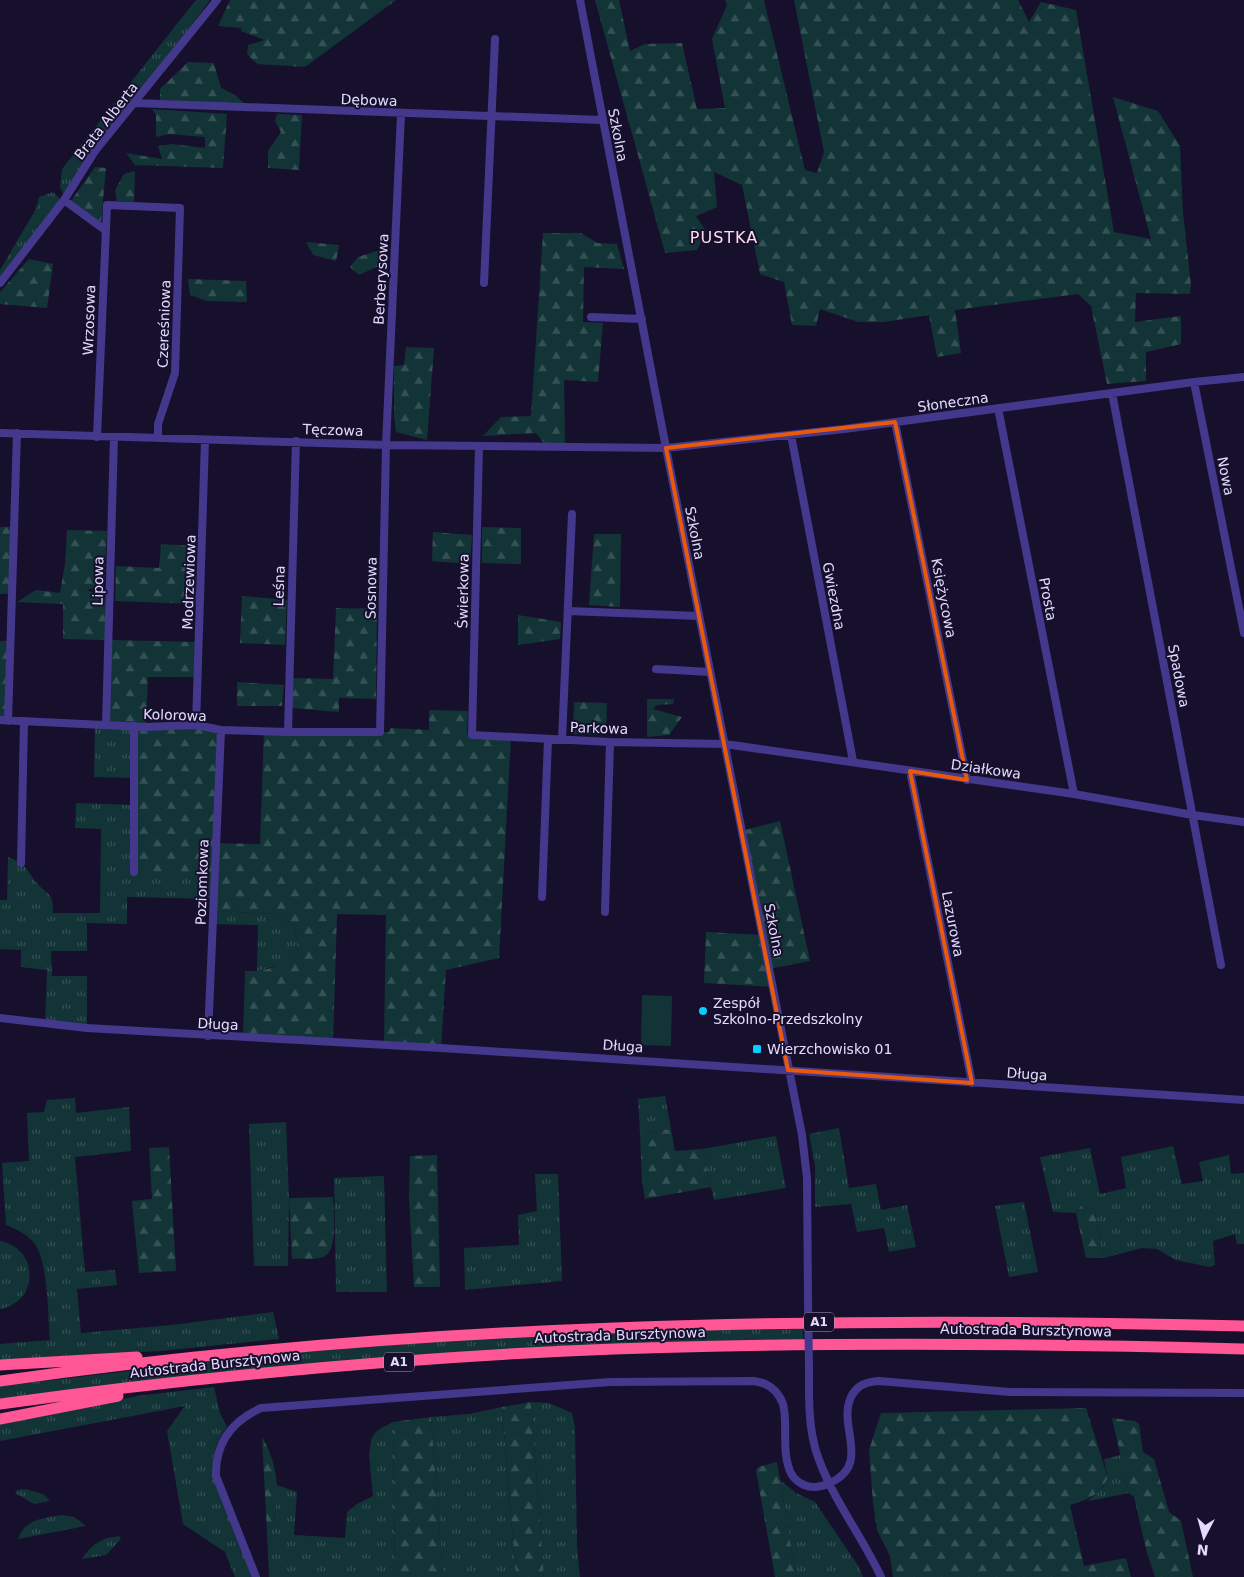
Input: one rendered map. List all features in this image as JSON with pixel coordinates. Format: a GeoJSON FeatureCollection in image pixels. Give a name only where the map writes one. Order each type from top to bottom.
{"type":"FeatureCollection","features":[{"type":"Feature","properties":{"kind":"highway","name":"Autostrada Bursztynowa"},"geometry":{"type":"LineString","coordinates":[[0,1381],[236,1353],[424,1337],[675,1324],[984,1321],[1244,1326]]}},
{"type":"Feature","properties":{"kind":"highway","name":"Autostrada Bursztynowa"},"geometry":{"type":"LineString","coordinates":[[0,1404],[232,1376],[566,1351],[704,1346],[933,1344],[1244,1348]]}},
{"type":"Feature","properties":{"kind":"highway"},"geometry":{"type":"LineString","coordinates":[[0,1365],[236,1353]]}},
{"type":"Feature","properties":{"kind":"highway"},"geometry":{"type":"LineString","coordinates":[[0,1419],[232,1376]]}},
{"type":"Feature","properties":{"kind":"street","name":"Brata Alberta"},"geometry":{"type":"LineString","coordinates":[[0,283],[64,200],[96,150],[218,0]]}},
{"type":"Feature","properties":{"kind":"street","name":"Szkolna"},"geometry":{"type":"LineString","coordinates":[[580,0],[666,448],[802,1134],[806,1167],[809,1414],[812,1436],[829,1484],[863,1541],[881,1577]]}},
{"type":"Feature","properties":{"kind":"street"},"geometry":{"type":"LineString","coordinates":[[484,283],[490,115],[495,39]]}},
{"type":"Feature","properties":{"kind":"street","name":"Dębowa"},"geometry":{"type":"LineString","coordinates":[[136,103],[602,120]]}},
{"type":"Feature","properties":{"kind":"street","name":"Berberysowa"},"geometry":{"type":"LineString","coordinates":[[386,445],[401,114]]}},
{"type":"Feature","properties":{"kind":"street"},"geometry":{"type":"LineString","coordinates":[[64,200],[105,230]]}},
{"type":"Feature","properties":{"kind":"street","name":"Wrzosowa"},"geometry":{"type":"LineString","coordinates":[[97,436],[107,205],[180,208]]}},
{"type":"Feature","properties":{"kind":"street","name":"Czereśniowa"},"geometry":{"type":"LineString","coordinates":[[158,438],[158,424],[176,373],[180,208]]}},
{"type":"Feature","properties":{"kind":"street"},"geometry":{"type":"LineString","coordinates":[[591,317],[642,319]]}},
{"type":"Feature","properties":{"kind":"street","name":"Słoneczna"},"geometry":{"type":"LineString","coordinates":[[666,448],[791,435],[1244,377]]}},
{"type":"Feature","properties":{"kind":"street","name":"Nowa"},"geometry":{"type":"LineString","coordinates":[[1194,382],[1244,633]]}},
{"type":"Feature","properties":{"kind":"street","name":"Spadowa"},"geometry":{"type":"LineString","coordinates":[[1112,393],[1220,965]]}},
{"type":"Feature","properties":{"kind":"street","name":"Prosta"},"geometry":{"type":"LineString","coordinates":[[998,408],[1074,794]]}},
{"type":"Feature","properties":{"kind":"street","name":"Księżycowa"},"geometry":{"type":"LineString","coordinates":[[895,422],[967,780]]}},
{"type":"Feature","properties":{"kind":"street","name":"Tęczowa"},"geometry":{"type":"LineString","coordinates":[[0,433],[386,445],[666,448]]}},
{"type":"Feature","properties":{"kind":"street"},"geometry":{"type":"LineString","coordinates":[[4,721],[17,433]]}},
{"type":"Feature","properties":{"kind":"street","name":"Gwiezdna"},"geometry":{"type":"LineString","coordinates":[[791,435],[853,761]]}},
{"type":"Feature","properties":{"kind":"street","name":"Lipowa"},"geometry":{"type":"LineString","coordinates":[[106,725],[114,438]]}},
{"type":"Feature","properties":{"kind":"street","name":"Modrzewiowa"},"geometry":{"type":"LineString","coordinates":[[196,725],[205,440]]}},
{"type":"Feature","properties":{"kind":"street","name":"Leśna"},"geometry":{"type":"LineString","coordinates":[[288,732],[296,441]]}},
{"type":"Feature","properties":{"kind":"street","name":"Sosnowa"},"geometry":{"type":"LineString","coordinates":[[380,732],[386,445]]}},
{"type":"Feature","properties":{"kind":"street","name":"Świerkowa"},"geometry":{"type":"LineString","coordinates":[[472,735],[479,447]]}},
{"type":"Feature","properties":{"kind":"street"},"geometry":{"type":"LineString","coordinates":[[562,740],[572,514]]}},
{"type":"Feature","properties":{"kind":"street"},"geometry":{"type":"LineString","coordinates":[[568,611],[699,616]]}},
{"type":"Feature","properties":{"kind":"street"},"geometry":{"type":"LineString","coordinates":[[656,669],[710,672]]}},
{"type":"Feature","properties":{"kind":"street","name":"Kolorowa"},"geometry":{"type":"LineString","coordinates":[[4,721],[134,726],[196,725],[221,730],[288,732],[380,732]]}},
{"type":"Feature","properties":{"kind":"street"},"geometry":{"type":"LineString","coordinates":[[21,863],[24,721]]}},
{"type":"Feature","properties":{"kind":"street"},"geometry":{"type":"LineString","coordinates":[[134,726],[134,872]]}},
{"type":"Feature","properties":{"kind":"street","name":"Poziomkowa"},"geometry":{"type":"LineString","coordinates":[[208,1036],[221,730]]}},
{"type":"Feature","properties":{"kind":"street","name":"Parkowa"},"geometry":{"type":"LineString","coordinates":[[472,735],[610,742],[725,744]]}},
{"type":"Feature","properties":{"kind":"street"},"geometry":{"type":"LineString","coordinates":[[542,897],[548,739]]}},
{"type":"Feature","properties":{"kind":"street"},"geometry":{"type":"LineString","coordinates":[[605,912],[610,742]]}},
{"type":"Feature","properties":{"kind":"street","name":"Działkowa"},"geometry":{"type":"LineString","coordinates":[[725,744],[1074,794],[1193,816],[1244,822]]}},
{"type":"Feature","properties":{"kind":"street","name":"Lazurowa"},"geometry":{"type":"LineString","coordinates":[[910,771],[972,1083]]}},
{"type":"Feature","properties":{"kind":"street","name":"Długa"},"geometry":{"type":"LineString","coordinates":[[0,1018],[87,1028],[208,1036],[788,1070],[1244,1100]]}},
{"type":"Feature","properties":{"kind":"street"},"geometry":{"type":"LineString","coordinates":[[256,1577],[216,1476],[216,1462],[225,1437],[235,1423],[244,1416],[262,1408],[610,1382],[754,1381],[771,1387],[780,1396],[784,1404],[786,1457],[795,1479],[809,1487],[829,1484],[841,1476],[850,1462],[852,1447],[848,1405],[855,1391],[865,1383],[879,1381],[1010,1392],[1244,1393]]}},
{"type":"Feature","properties":{"kind":"highlighted area"},"geometry":{"type":"Polygon","coordinates":[[[895,422],[967,780],[910,771],[972,1083],[788,1070],[666,448],[895,422]]]}},
{"type":"Feature","properties":{"kind":"green space"},"geometry":{"type":"Polygon","coordinates":[[[196,0],[210,0],[64,196],[60,187],[62,169],[196,0]]]}},
{"type":"Feature","properties":{"kind":"green space"},"geometry":{"type":"Polygon","coordinates":[[[230,0],[396,0],[305,67],[257,64],[247,54],[248,45],[264,40],[241,31],[241,28],[218,26],[230,0]]]}},
{"type":"Feature","properties":{"kind":"green space"},"geometry":{"type":"Polygon","coordinates":[[[595,0],[619,0],[630,51],[645,44],[682,43],[697,109],[725,108],[712,39],[727,5],[725,0],[764,0],[805,170],[817,173],[824,152],[794,0],[1018,0],[1029,22],[1041,2],[1076,10],[1114,232],[1151,239],[1113,97],[1158,111],[1180,146],[1183,213],[1191,285],[1190,294],[1136,293],[1135,322],[1181,316],[1181,344],[1146,352],[1146,381],[1107,384],[1091,306],[1078,294],[955,310],[961,353],[937,357],[929,315],[884,322],[858,322],[820,309],[816,326],[792,325],[784,282],[760,274],[742,185],[714,172],[717,207],[696,216],[706,231],[697,250],[665,253],[595,0]]]}},
{"type":"Feature","properties":{"kind":"green space"},"geometry":{"type":"Polygon","coordinates":[[[188,62],[214,63],[221,88],[235,95],[245,104],[160,100],[160,89],[188,62]]]}},
{"type":"Feature","properties":{"kind":"green space"},"geometry":{"type":"Polygon","coordinates":[[[152,109],[227,114],[223,168],[135,165],[126,153],[162,159],[158,146],[172,144],[205,148],[205,137],[169,134],[156,137],[156,115],[152,109]]]}},
{"type":"Feature","properties":{"kind":"green space"},"geometry":{"type":"Polygon","coordinates":[[[277,114],[302,115],[299,170],[268,168],[268,151],[281,132],[275,121],[277,114]]]}},
{"type":"Feature","properties":{"kind":"green space"},"geometry":{"type":"Polygon","coordinates":[[[95,167],[106,168],[101,222],[71,201],[95,167]]]}},
{"type":"Feature","properties":{"kind":"green space"},"geometry":{"type":"Polygon","coordinates":[[[135,171],[134,202],[117,201],[115,190],[124,174],[135,171]]]}},
{"type":"Feature","properties":{"kind":"green space"},"geometry":{"type":"Polygon","coordinates":[[[53,192],[61,200],[0,278],[0,270],[36,209],[39,197],[53,192]]]}},
{"type":"Feature","properties":{"kind":"green space"},"geometry":{"type":"Polygon","coordinates":[[[543,233],[581,233],[597,243],[617,244],[624,269],[584,267],[583,322],[603,323],[598,382],[564,380],[565,443],[544,443],[536,433],[483,436],[501,417],[531,416],[543,233]]]}},
{"type":"Feature","properties":{"kind":"green space"},"geometry":{"type":"Polygon","coordinates":[[[306,242],[339,245],[336,261],[313,255],[306,242]]]}},
{"type":"Feature","properties":{"kind":"green space"},"geometry":{"type":"Polygon","coordinates":[[[383,249],[385,263],[359,275],[350,267],[358,257],[383,249]]]}},
{"type":"Feature","properties":{"kind":"green space"},"geometry":{"type":"Polygon","coordinates":[[[29,259],[53,264],[47,308],[0,304],[0,292],[29,259]]]}},
{"type":"Feature","properties":{"kind":"green space"},"geometry":{"type":"Polygon","coordinates":[[[188,279],[246,281],[247,302],[207,301],[190,295],[188,279]]]}},
{"type":"Feature","properties":{"kind":"green space"},"geometry":{"type":"Polygon","coordinates":[[[406,347],[434,348],[427,440],[396,432],[394,366],[404,365],[406,347]]]}},
{"type":"Feature","properties":{"kind":"green space"},"geometry":{"type":"Polygon","coordinates":[[[0,527],[14,527],[13,594],[0,594],[0,527]]]}},
{"type":"Feature","properties":{"kind":"green space"},"geometry":{"type":"Polygon","coordinates":[[[482,527],[521,528],[521,564],[482,563],[482,527]]]}},
{"type":"Feature","properties":{"kind":"green space"},"geometry":{"type":"Polygon","coordinates":[[[67,530],[107,531],[104,586],[87,590],[105,598],[105,640],[63,639],[63,604],[17,602],[36,590],[60,593],[65,564],[67,530]]]}},
{"type":"Feature","properties":{"kind":"green space"},"geometry":{"type":"Polygon","coordinates":[[[433,532],[472,535],[470,564],[432,561],[433,532]]]}},
{"type":"Feature","properties":{"kind":"green space"},"geometry":{"type":"Polygon","coordinates":[[[594,534],[621,534],[620,607],[589,605],[594,534]]]}},
{"type":"Feature","properties":{"kind":"green space"},"geometry":{"type":"Polygon","coordinates":[[[161,544],[196,546],[196,604],[115,601],[116,566],[159,568],[161,544]]]}},
{"type":"Feature","properties":{"kind":"green space"},"geometry":{"type":"Polygon","coordinates":[[[242,596],[287,600],[285,645],[240,643],[242,596]]]}},
{"type":"Feature","properties":{"kind":"green space"},"geometry":{"type":"Polygon","coordinates":[[[336,608],[377,609],[376,699],[339,698],[339,712],[292,708],[292,678],[333,679],[336,608]]]}},
{"type":"Feature","properties":{"kind":"green space"},"geometry":{"type":"Polygon","coordinates":[[[518,615],[561,622],[560,639],[518,645],[518,615]]]}},
{"type":"Feature","properties":{"kind":"green space"},"geometry":{"type":"Polygon","coordinates":[[[109,640],[195,642],[195,677],[148,677],[146,726],[221,730],[216,843],[260,844],[264,731],[389,732],[391,728],[429,730],[429,710],[468,711],[467,735],[511,737],[499,958],[446,970],[441,1048],[384,1044],[386,915],[337,914],[333,1042],[243,1039],[245,971],[274,967],[298,952],[295,925],[275,914],[213,911],[214,874],[134,872],[134,726],[106,725],[109,640]]]}},
{"type":"Feature","properties":{"kind":"green space"},"geometry":{"type":"Polygon","coordinates":[[[0,641],[11,641],[8,721],[0,720],[0,641]]]}},
{"type":"Feature","properties":{"kind":"green space"},"geometry":{"type":"Polygon","coordinates":[[[237,682],[284,685],[282,706],[237,706],[237,682]]]}},
{"type":"Feature","properties":{"kind":"green space"},"geometry":{"type":"Polygon","coordinates":[[[647,699],[674,699],[673,704],[657,705],[653,709],[682,717],[669,735],[647,737],[647,699]]]}},
{"type":"Feature","properties":{"kind":"green space"},"geometry":{"type":"Polygon","coordinates":[[[574,702],[607,703],[606,735],[573,734],[574,702]]]}},
{"type":"Feature","properties":{"kind":"green space"},"geometry":{"type":"Polygon","coordinates":[[[95,724],[134,726],[134,778],[94,777],[95,724]]]}},
{"type":"Feature","properties":{"kind":"green space"},"geometry":{"type":"Polygon","coordinates":[[[76,803],[134,805],[215,874],[214,899],[127,897],[127,924],[87,923],[87,951],[51,951],[52,976],[87,976],[87,1028],[45,1025],[47,970],[21,967],[21,950],[0,949],[0,900],[7,900],[8,857],[24,865],[37,883],[49,895],[52,901],[53,913],[100,913],[101,829],[75,828],[76,803]]]}},
{"type":"Feature","properties":{"kind":"green space"},"geometry":{"type":"Polygon","coordinates":[[[780,821],[810,961],[769,969],[773,987],[704,983],[706,932],[762,935],[741,831],[780,821]]]}},
{"type":"Feature","properties":{"kind":"green space"},"geometry":{"type":"Polygon","coordinates":[[[213,911],[275,914],[295,925],[298,952],[284,964],[257,971],[258,925],[213,924],[213,911]]]}},
{"type":"Feature","properties":{"kind":"green space"},"geometry":{"type":"Polygon","coordinates":[[[642,995],[672,996],[671,1046],[641,1045],[642,995]]]}},
{"type":"Feature","properties":{"kind":"green space"},"geometry":{"type":"Polygon","coordinates":[[[665,1096],[671,1129],[640,1134],[638,1099],[665,1096]]]}},
{"type":"Feature","properties":{"kind":"green space"},"geometry":{"type":"Polygon","coordinates":[[[75,1098],[76,1113],[129,1107],[131,1151],[75,1157],[85,1272],[115,1270],[117,1285],[77,1289],[81,1333],[172,1325],[273,1312],[279,1339],[161,1351],[59,1356],[0,1362],[0,1344],[50,1340],[47,1290],[43,1263],[35,1244],[22,1233],[6,1225],[2,1163],[29,1161],[27,1113],[44,1112],[47,1100],[75,1098]]]}},
{"type":"Feature","properties":{"kind":"green space"},"geometry":{"type":"Polygon","coordinates":[[[286,1122],[289,1198],[288,1266],[254,1266],[249,1124],[286,1122]]]}},
{"type":"Feature","properties":{"kind":"green space"},"geometry":{"type":"Polygon","coordinates":[[[839,1128],[849,1188],[876,1184],[881,1210],[907,1205],[916,1247],[889,1252],[884,1228],[857,1232],[851,1204],[815,1207],[815,1166],[809,1134],[839,1128]]]}},
{"type":"Feature","properties":{"kind":"green space"},"geometry":{"type":"Polygon","coordinates":[[[671,1129],[675,1151],[702,1149],[711,1187],[645,1199],[642,1181],[640,1134],[671,1129]]]}},
{"type":"Feature","properties":{"kind":"green space"},"geometry":{"type":"Polygon","coordinates":[[[776,1136],[786,1188],[714,1200],[702,1149],[776,1136]]]}},
{"type":"Feature","properties":{"kind":"green space"},"geometry":{"type":"Polygon","coordinates":[[[1173,1146],[1182,1184],[1203,1181],[1199,1162],[1229,1155],[1231,1174],[1244,1173],[1244,1244],[1237,1244],[1235,1234],[1213,1241],[1215,1265],[1210,1267],[1176,1260],[1157,1249],[1142,1248],[1103,1258],[1095,1212],[1081,1206],[1076,1213],[1053,1212],[1040,1157],[1090,1148],[1100,1194],[1126,1188],[1121,1157],[1173,1146]]]}},
{"type":"Feature","properties":{"kind":"green space"},"geometry":{"type":"Polygon","coordinates":[[[169,1147],[176,1271],[139,1273],[132,1201],[152,1199],[149,1148],[169,1147]]]}},
{"type":"Feature","properties":{"kind":"green space"},"geometry":{"type":"Polygon","coordinates":[[[437,1155],[440,1287],[414,1287],[409,1198],[410,1156],[437,1155]]]}},
{"type":"Feature","properties":{"kind":"green space"},"geometry":{"type":"Polygon","coordinates":[[[535,1174],[558,1174],[562,1281],[465,1290],[464,1248],[519,1245],[518,1215],[537,1211],[535,1174]]]}},
{"type":"Feature","properties":{"kind":"green space"},"geometry":{"type":"Polygon","coordinates":[[[384,1176],[387,1292],[336,1292],[334,1178],[384,1176]]]}},
{"type":"Feature","properties":{"kind":"green space"},"geometry":{"type":"Polygon","coordinates":[[[333,1197],[334,1230],[328,1253],[320,1258],[292,1259],[289,1198],[333,1197]]]}},
{"type":"Feature","properties":{"kind":"green space"},"geometry":{"type":"Polygon","coordinates":[[[1024,1202],[1038,1272],[1009,1277],[995,1206],[1024,1202]]]}},
{"type":"Feature","properties":{"kind":"green space"},"geometry":{"type":"Polygon","coordinates":[[[1086,1204],[1092,1206],[1095,1212],[1103,1258],[1086,1258],[1076,1213],[1081,1206],[1086,1204]]]}},
{"type":"Feature","properties":{"kind":"green space"},"geometry":{"type":"Polygon","coordinates":[[[0,1241],[13,1246],[22,1254],[28,1264],[30,1275],[28,1286],[22,1296],[13,1304],[0,1309],[0,1241]]]}},
{"type":"Feature","properties":{"kind":"green space"},"geometry":{"type":"Polygon","coordinates":[[[803,1327],[803,1340],[591,1345],[0,1399],[0,1386],[278,1354],[512,1336],[803,1327]]]}},
{"type":"Feature","properties":{"kind":"green space"},"geometry":{"type":"Polygon","coordinates":[[[214,1387],[220,1413],[227,1427],[216,1447],[213,1461],[214,1472],[217,1486],[253,1577],[235,1577],[225,1552],[183,1524],[167,1431],[185,1406],[0,1441],[0,1423],[137,1396],[214,1387]]]}},
{"type":"Feature","properties":{"kind":"green space"},"geometry":{"type":"Polygon","coordinates":[[[531,1402],[549,1403],[572,1413],[575,1427],[577,1546],[580,1577],[544,1577],[531,1402]]]}},
{"type":"Feature","properties":{"kind":"green space"},"geometry":{"type":"Polygon","coordinates":[[[531,1402],[544,1577],[516,1577],[502,1407],[531,1402]]]}},
{"type":"Feature","properties":{"kind":"green space"},"geometry":{"type":"Polygon","coordinates":[[[502,1407],[516,1577],[443,1577],[431,1417],[469,1414],[502,1407]]]}},
{"type":"Feature","properties":{"kind":"green space"},"geometry":{"type":"Polygon","coordinates":[[[1086,1408],[1108,1478],[1097,1493],[1070,1505],[1084,1566],[1126,1558],[1131,1577],[893,1577],[890,1556],[877,1530],[869,1450],[881,1413],[1086,1408]]]}},
{"type":"Feature","properties":{"kind":"green space"},"geometry":{"type":"Polygon","coordinates":[[[431,1417],[443,1577],[395,1577],[393,1422],[431,1417]]]}},
{"type":"Feature","properties":{"kind":"green space"},"geometry":{"type":"Polygon","coordinates":[[[1112,1418],[1135,1421],[1139,1424],[1143,1452],[1154,1459],[1169,1512],[1181,1521],[1193,1577],[1155,1577],[1147,1553],[1134,1497],[1129,1493],[1112,1418]]]}},
{"type":"Feature","properties":{"kind":"green space"},"geometry":{"type":"Polygon","coordinates":[[[393,1422],[395,1577],[269,1577],[267,1532],[275,1514],[277,1485],[297,1492],[294,1535],[345,1538],[347,1512],[357,1504],[373,1496],[370,1448],[373,1436],[393,1422]]]}},
{"type":"Feature","properties":{"kind":"green space"},"geometry":{"type":"Polygon","coordinates":[[[262,1437],[272,1459],[277,1484],[276,1509],[267,1532],[262,1437]]]}},
{"type":"Feature","properties":{"kind":"green space"},"geometry":{"type":"Polygon","coordinates":[[[1121,1455],[1129,1493],[1088,1501],[1103,1487],[1108,1479],[1104,1459],[1121,1455]]]}},
{"type":"Feature","properties":{"kind":"green space"},"geometry":{"type":"Polygon","coordinates":[[[777,1462],[796,1577],[775,1577],[756,1471],[758,1467],[777,1462]]]}},
{"type":"Feature","properties":{"kind":"green space"},"geometry":{"type":"Polygon","coordinates":[[[780,1480],[796,1493],[815,1502],[859,1567],[863,1577],[796,1577],[780,1480]]]}},
{"type":"Feature","properties":{"kind":"green space"},"geometry":{"type":"Polygon","coordinates":[[[25,1489],[43,1494],[50,1501],[34,1504],[15,1493],[17,1490],[25,1489]]]}},
{"type":"Feature","properties":{"kind":"green space"},"geometry":{"type":"Polygon","coordinates":[[[62,1515],[74,1517],[86,1526],[18,1539],[21,1532],[30,1523],[62,1515]]]}},
{"type":"Feature","properties":{"kind":"green space"},"geometry":{"type":"Polygon","coordinates":[[[119,1536],[121,1539],[106,1555],[82,1559],[89,1549],[98,1543],[107,1538],[119,1536]]]}},
{"type":"Feature","properties":{"kind":"place","name":"Zespół Szkolno-Przedszkolny"},"geometry":{"type":"Point","coordinates":[703,1011]}},
{"type":"Feature","properties":{"kind":"place","name":"Wierzchowisko 01"},"geometry":{"type":"Point","coordinates":[757,1049]}},
{"type":"Feature","properties":{"kind":"district","name":"PUSTKA"},"geometry":{"type":"Point","coordinates":[724,237]}}]}
